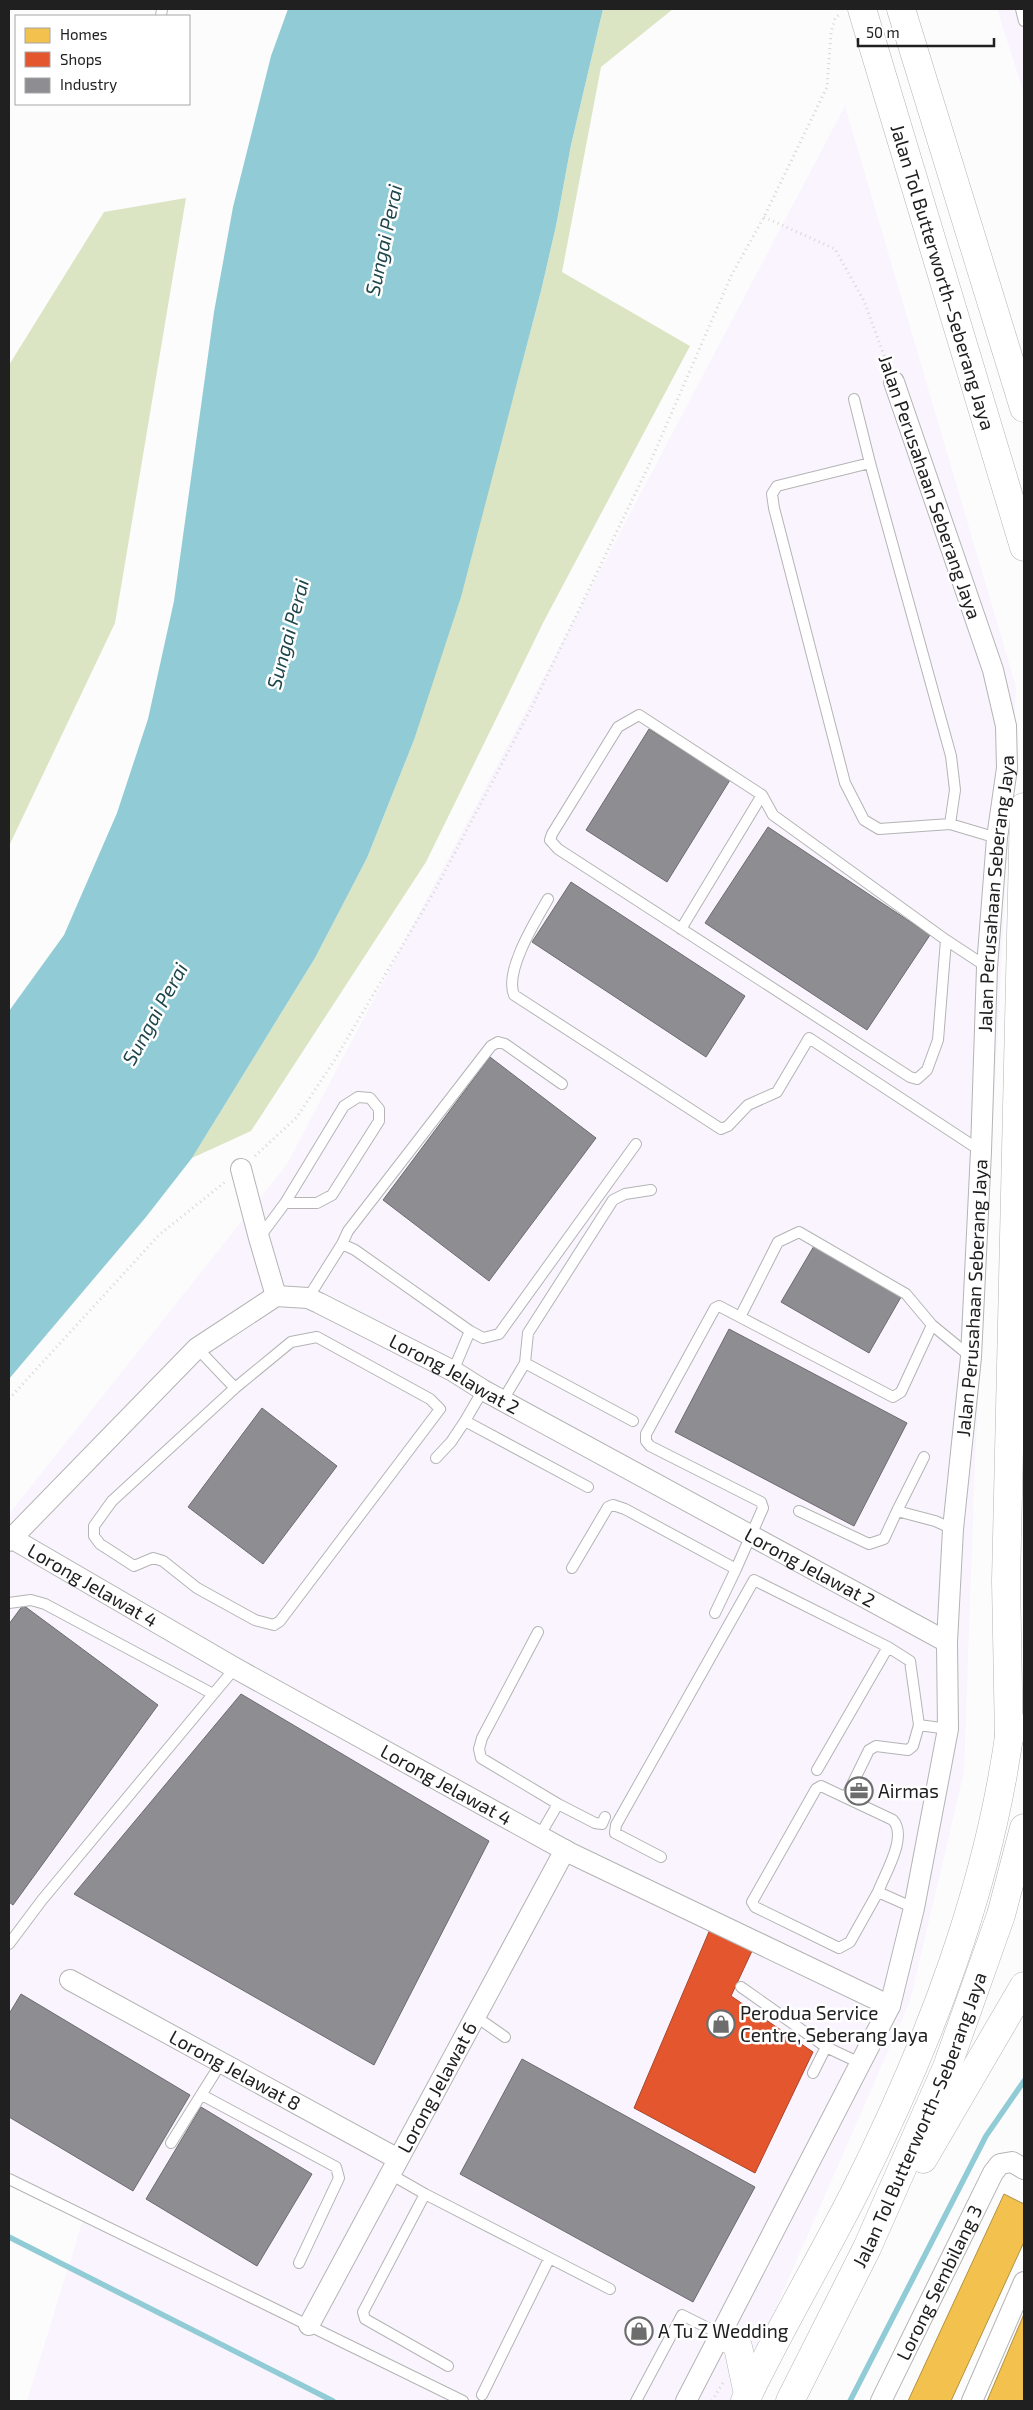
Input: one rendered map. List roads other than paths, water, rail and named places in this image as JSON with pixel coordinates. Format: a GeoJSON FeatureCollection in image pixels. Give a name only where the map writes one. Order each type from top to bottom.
{"type":"FeatureCollection","features":[{"type":"Feature","properties":{"kind":"highway","name":"Jalan Tol Butterworth–Seberang Jaya"},"geometry":{"type":"LineString","coordinates":[[862,9],[1024,547]]}},
{"type":"Feature","properties":{"kind":"highway","name":"Jalan Tol Butterworth–Seberang Jaya"},"geometry":{"type":"LineString","coordinates":[[901,9],[1024,408]]}},
{"type":"Feature","properties":{"kind":"highway"},"geometry":{"type":"LineString","coordinates":[[1009,1739],[1006,1581],[1024,807]]}},
{"type":"Feature","properties":{"kind":"highway","name":"Jalan Tol Butterworth–Seberang Jaya"},"geometry":{"type":"LineString","coordinates":[[746,2398],[856,2191],[903,2092],[939,2003],[971,1908],[995,1815],[1009,1739],[1024,1609]]}},
{"type":"Feature","properties":{"kind":"highway","name":"Jalan Tol Butterworth–Seberang Jaya"},"geometry":{"type":"LineString","coordinates":[[790,2401],[867,2248],[947,2067],[1001,1915],[1024,1828]]}},
{"type":"Feature","properties":{"kind":"highway"},"geometry":{"type":"LineString","coordinates":[[867,2248],[927,2153],[1024,1986]]}},
{"type":"Feature","properties":{"kind":"highway"},"geometry":{"type":"LineString","coordinates":[[722,2335],[734,2342],[738,2347],[746,2398]]}},
{"type":"Feature","properties":{"kind":"street","name":"Jalan Perusahaan Seberang Jaya"},"geometry":{"type":"LineString","coordinates":[[686,2401],[862,2064],[890,2006],[914,1908],[948,1729],[947,1642],[953,1529],[971,1357],[981,1150],[987,967],[996,838],[1007,768],[1006,726],[993,670],[894,382]]}},
{"type":"Feature","properties":{"kind":"street"},"geometry":{"type":"LineString","coordinates":[[11,1540],[197,1348],[276,1296],[241,1169]]}},
{"type":"Feature","properties":{"kind":"street","name":"Lorong Jelawat 2"},"geometry":{"type":"LineString","coordinates":[[276,1296],[308,1298],[453,1371],[483,1390],[947,1642]]}},
{"type":"Feature","properties":{"kind":"street","name":"Lorong Jelawat 4"},"geometry":{"type":"LineString","coordinates":[[11,1540],[235,1668],[540,1834],[565,1850],[890,2006]]}},
{"type":"Feature","properties":{"kind":"street","name":"Lorong Jelawat 6"},"geometry":{"type":"LineString","coordinates":[[309,2325],[565,1850]]}},
{"type":"Feature","properties":{"kind":"street","name":"Lorong Jelawat 8"},"geometry":{"type":"LineString","coordinates":[[70,1980],[221,2063],[394,2166]]}},
{"type":"Feature","properties":{"kind":"street","name":"Lorong Sembilang 3"},"geometry":{"type":"LineString","coordinates":[[881,2401],[993,2173],[1000,2164],[1012,2162],[1024,2170]]}},
{"type":"Feature","properties":{"kind":"street"},"geometry":{"type":"LineString","coordinates":[[972,2401],[1024,2282]]}},
{"type":"Feature","properties":{"kind":"lane"},"geometry":{"type":"LineString","coordinates":[[1020,9],[1024,21]]}},
{"type":"Feature","properties":{"kind":"lane"},"geometry":{"type":"LineString","coordinates":[[854,399],[951,756],[955,790],[950,824]]}},
{"type":"Feature","properties":{"kind":"lane"},"geometry":{"type":"LineString","coordinates":[[870,463],[777,486],[772,494],[845,783],[864,820],[879,829],[950,824],[996,838]]}},
{"type":"Feature","properties":{"kind":"lane"},"geometry":{"type":"LineString","coordinates":[[946,940],[938,1040],[927,1070],[917,1079],[902,1072],[558,849],[550,840],[618,727],[639,715],[762,795],[773,816],[946,940],[987,967]]}},
{"type":"Feature","properties":{"kind":"lane"},"geometry":{"type":"LineString","coordinates":[[681,929],[762,795]]}},
{"type":"Feature","properties":{"kind":"lane"},"geometry":{"type":"LineString","coordinates":[[548,899],[526,939],[511,982],[514,995],[721,1129],[728,1126],[748,1105],[777,1092],[809,1038],[981,1150]]}},
{"type":"Feature","properties":{"kind":"lane"},"geometry":{"type":"LineString","coordinates":[[308,1298],[342,1244],[348,1231],[491,1046],[498,1042],[505,1044],[562,1084]]}},
{"type":"Feature","properties":{"kind":"lane"},"geometry":{"type":"LineString","coordinates":[[259,1238],[285,1203],[344,1106],[358,1097],[370,1098],[379,1109],[380,1121],[332,1196],[317,1203],[285,1203]]}},
{"type":"Feature","properties":{"kind":"lane"},"geometry":{"type":"LineString","coordinates":[[342,1244],[355,1250],[470,1331],[483,1338],[499,1334],[636,1144]]}},
{"type":"Feature","properties":{"kind":"lane"},"geometry":{"type":"LineString","coordinates":[[504,1400],[525,1362],[528,1333],[613,1200],[625,1194],[651,1190]]}},
{"type":"Feature","properties":{"kind":"lane"},"geometry":{"type":"LineString","coordinates":[[740,1317],[778,1242],[799,1232],[906,1294],[932,1325],[971,1357]]}},
{"type":"Feature","properties":{"kind":"lane"},"geometry":{"type":"LineString","coordinates":[[714,1613],[763,1508],[761,1502],[650,1446],[646,1441],[646,1434],[715,1308],[719,1306],[893,1397],[901,1392],[932,1325]]}},
{"type":"Feature","properties":{"kind":"lane"},"geometry":{"type":"LineString","coordinates":[[453,1371],[470,1331]]}},
{"type":"Feature","properties":{"kind":"lane"},"geometry":{"type":"LineString","coordinates":[[317,1337],[430,1399],[440,1409],[280,1621],[274,1625],[255,1620],[197,1588],[164,1561],[152,1558],[134,1566],[100,1544],[94,1536],[94,1526],[112,1501],[235,1388],[292,1342],[317,1337]]}},
{"type":"Feature","properties":{"kind":"lane"},"geometry":{"type":"LineString","coordinates":[[197,1348],[235,1388]]}},
{"type":"Feature","properties":{"kind":"lane"},"geometry":{"type":"LineString","coordinates":[[525,1362],[633,1421]]}},
{"type":"Feature","properties":{"kind":"lane"},"geometry":{"type":"LineString","coordinates":[[436,1458],[451,1442],[483,1390]]}},
{"type":"Feature","properties":{"kind":"lane"},"geometry":{"type":"LineString","coordinates":[[465,1421],[588,1487]]}},
{"type":"Feature","properties":{"kind":"lane"},"geometry":{"type":"LineString","coordinates":[[798,1511],[869,1544],[884,1538],[924,1457]]}},
{"type":"Feature","properties":{"kind":"lane"},"geometry":{"type":"LineString","coordinates":[[572,1568],[608,1507],[613,1505],[625,1509],[736,1569]]}},
{"type":"Feature","properties":{"kind":"lane"},"geometry":{"type":"LineString","coordinates":[[897,1511],[935,1521],[953,1529]]}},
{"type":"Feature","properties":{"kind":"lane"},"geometry":{"type":"LineString","coordinates":[[661,1857],[615,1833],[616,1825],[754,1580],[888,1647],[910,1661],[919,1725],[913,1746],[908,1750],[876,1746],[869,1750],[846,1797]]}},
{"type":"Feature","properties":{"kind":"lane"},"geometry":{"type":"LineString","coordinates":[[9,1603],[31,1600],[45,1604],[213,1694]]}},
{"type":"Feature","properties":{"kind":"lane"},"geometry":{"type":"LineString","coordinates":[[538,1632],[482,1738],[479,1749],[481,1758],[558,1804],[595,1823],[602,1824],[605,1817]]}},
{"type":"Feature","properties":{"kind":"lane"},"geometry":{"type":"LineString","coordinates":[[816,1770],[888,1647]]}},
{"type":"Feature","properties":{"kind":"lane"},"geometry":{"type":"LineString","coordinates":[[9,1944],[42,1900],[235,1668]]}},
{"type":"Feature","properties":{"kind":"lane"},"geometry":{"type":"LineString","coordinates":[[919,1725],[948,1729]]}},
{"type":"Feature","properties":{"kind":"lane"},"geometry":{"type":"LineString","coordinates":[[821,1786],[893,1820],[898,1826],[900,1838],[878,1892],[850,1942],[839,1948],[755,1907],[752,1902],[816,1789],[821,1786]]}},
{"type":"Feature","properties":{"kind":"lane"},"geometry":{"type":"LineString","coordinates":[[540,1834],[558,1804]]}},
{"type":"Feature","properties":{"kind":"lane"},"geometry":{"type":"LineString","coordinates":[[878,1892],[914,1908]]}},
{"type":"Feature","properties":{"kind":"lane"},"geometry":{"type":"LineString","coordinates":[[741,1987],[826,2047],[862,2064]]}},
{"type":"Feature","properties":{"kind":"lane"},"geometry":{"type":"LineString","coordinates":[[475,2016],[505,2037]]}},
{"type":"Feature","properties":{"kind":"lane"},"geometry":{"type":"LineString","coordinates":[[813,2074],[826,2047]]}},
{"type":"Feature","properties":{"kind":"lane"},"geometry":{"type":"LineString","coordinates":[[171,2143],[221,2063]]}},
{"type":"Feature","properties":{"kind":"lane"},"geometry":{"type":"LineString","coordinates":[[202,2095],[336,2167],[339,2178],[299,2263]]}},
{"type":"Feature","properties":{"kind":"lane"},"geometry":{"type":"LineString","coordinates":[[394,2166],[425,2194],[610,2289]]}},
{"type":"Feature","properties":{"kind":"lane"},"geometry":{"type":"LineString","coordinates":[[9,2178],[463,2401]]}},
{"type":"Feature","properties":{"kind":"lane"},"geometry":{"type":"LineString","coordinates":[[425,2194],[364,2312],[364,2319],[448,2366]]}},
{"type":"Feature","properties":{"kind":"lane"},"geometry":{"type":"LineString","coordinates":[[482,2394],[549,2259]]}},
{"type":"Feature","properties":{"kind":"lane"},"geometry":{"type":"LineString","coordinates":[[636,2401],[682,2315],[722,2335]]}},
{"type":"Feature","properties":{"kind":"water","name":"Sungai Perai"},"geometry":{"type":"Polygon","coordinates":[[[288,9],[603,9],[571,145],[556,226],[541,291],[461,597],[414,740],[367,858],[315,958],[192,1158],[146,1217],[9,1379],[9,1011],[64,935],[117,813],[148,719],[174,601],[214,312],[233,207],[271,56],[288,9]]]}},
{"type":"Feature","properties":{"kind":"waterway"},"geometry":{"type":"LineString","coordinates":[[850,2401],[986,2136],[1024,2081]]}},
{"type":"Feature","properties":{"kind":"waterway"},"geometry":{"type":"LineString","coordinates":[[9,2237],[333,2401]]}},
{"type":"Feature","properties":{"kind":"place","name":"Airmas"},"geometry":{"type":"Point","coordinates":[859,1791]}},
{"type":"Feature","properties":{"kind":"place","name":"Perodua Service Centre, Seberang Jaya"},"geometry":{"type":"Point","coordinates":[721,2024]}},
{"type":"Feature","properties":{"kind":"place","name":"A Tu Z Wedding"},"geometry":{"type":"Point","coordinates":[639,2331]}}]}
